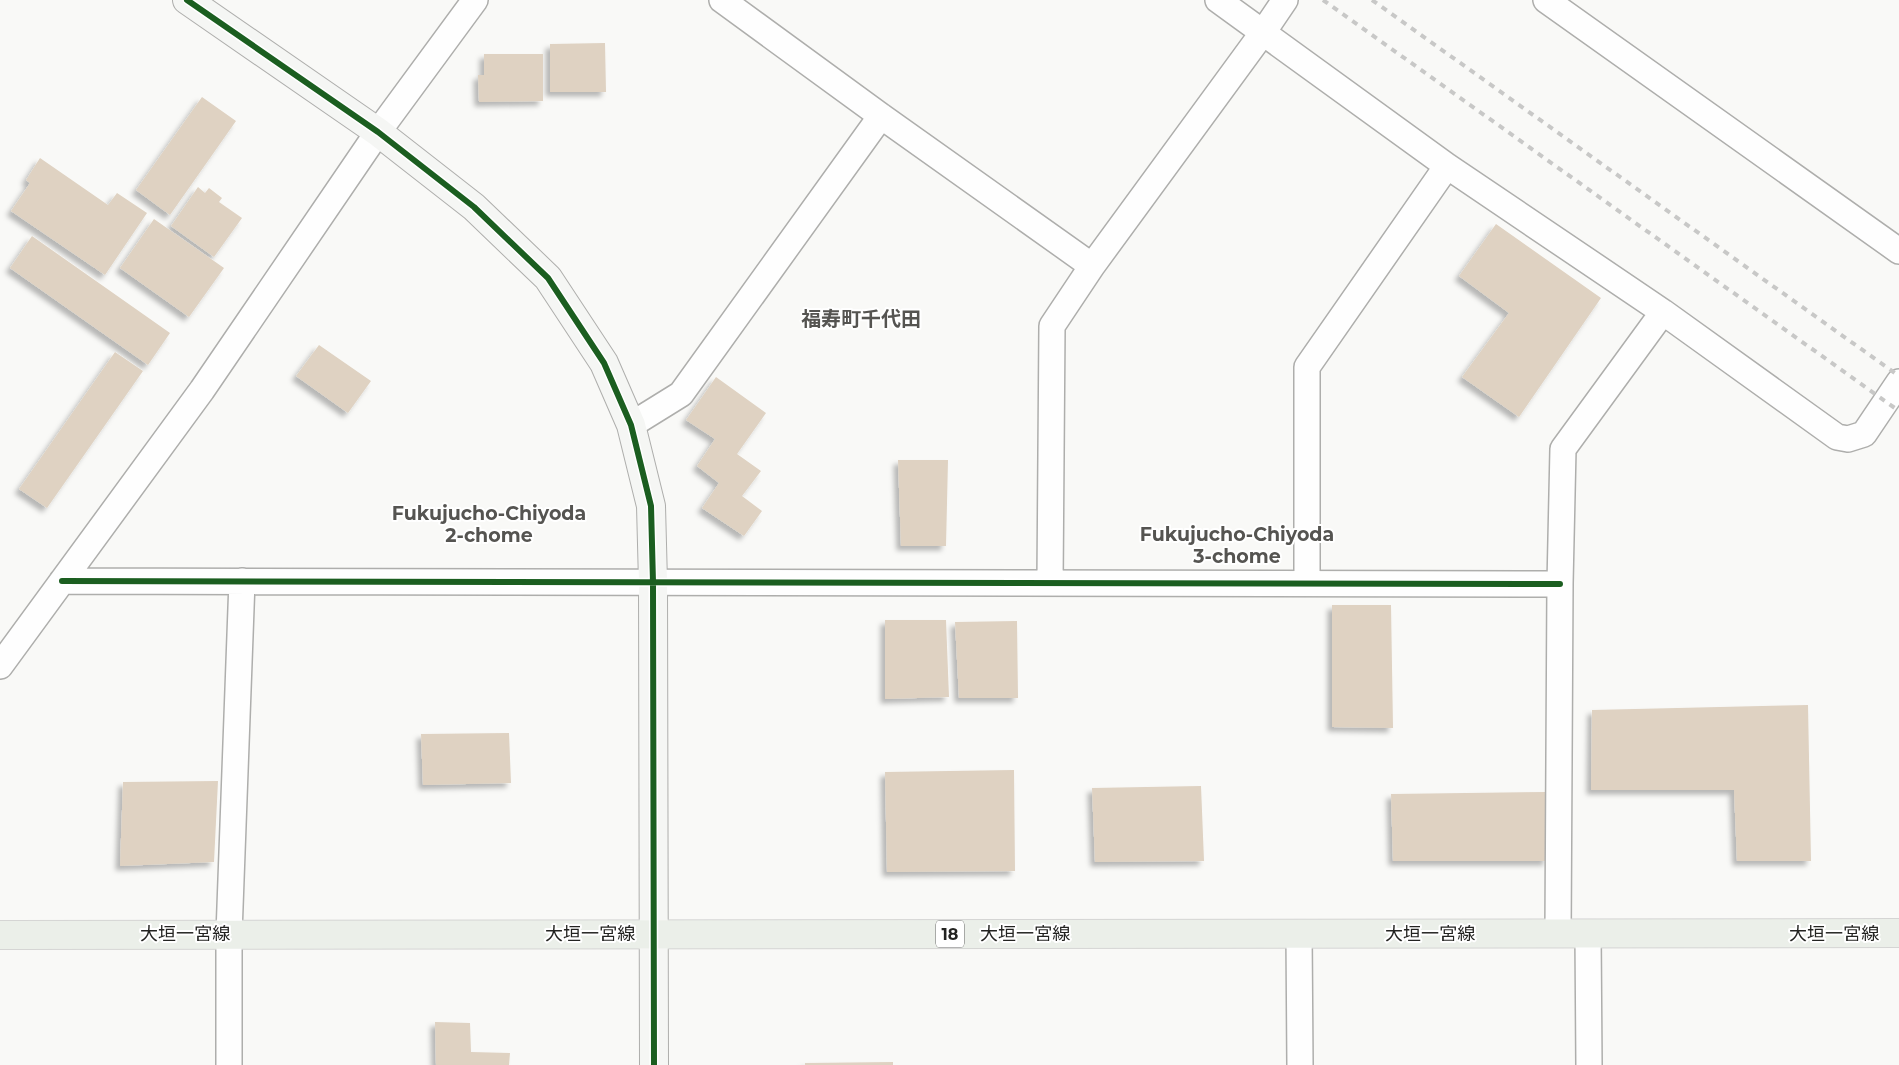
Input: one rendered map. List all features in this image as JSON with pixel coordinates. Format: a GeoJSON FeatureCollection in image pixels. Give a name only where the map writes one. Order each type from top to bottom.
{"type":"FeatureCollection","features":[{"type":"Feature","properties":{"kind":"main road","name":"大垣一宮線"},"geometry":{"type":"LineString","coordinates":[[0,935],[1899,933]]}},
{"type":"Feature","properties":{"kind":"street"},"geometry":{"type":"LineString","coordinates":[[187,0],[378,132],[474,207],[548,278],[604,363],[631,425],[651,506],[655,934],[654,1065]]}},
{"type":"Feature","properties":{"kind":"street"},"geometry":{"type":"LineString","coordinates":[[0,666],[202,390],[378,132],[475,0]]}},
{"type":"Feature","properties":{"kind":"street"},"geometry":{"type":"LineString","coordinates":[[722,0],[1092,266]]}},
{"type":"Feature","properties":{"kind":"street"},"geometry":{"type":"LineString","coordinates":[[1218,0],[1264,31],[1447,166],[1663,312],[1837,437],[1848,439],[1864,434],[1899,382]]}},
{"type":"Feature","properties":{"kind":"street"},"geometry":{"type":"LineString","coordinates":[[1050,582],[1052,326],[1092,266],[1264,31],[1284,0]]}},
{"type":"Feature","properties":{"kind":"street"},"geometry":{"type":"LineString","coordinates":[[1546,0],[1899,252]]}},
{"type":"Feature","properties":{"kind":"street"},"geometry":{"type":"LineString","coordinates":[[631,425],[681,394],[881,116]]}},
{"type":"Feature","properties":{"kind":"street"},"geometry":{"type":"LineString","coordinates":[[1307,583],[1307,367],[1447,166]]}},
{"type":"Feature","properties":{"kind":"street"},"geometry":{"type":"LineString","coordinates":[[1558,934],[1560,584],[1563,449],[1663,312]]}},
{"type":"Feature","properties":{"kind":"street"},"geometry":{"type":"LineString","coordinates":[[62,581],[1560,584]]}},
{"type":"Feature","properties":{"kind":"street"},"geometry":{"type":"LineString","coordinates":[[228,1065],[229,934],[242,581]]}},
{"type":"Feature","properties":{"kind":"street"},"geometry":{"type":"LineString","coordinates":[[1588,933],[1589,1065]]}},
{"type":"Feature","properties":{"kind":"street"},"geometry":{"type":"LineString","coordinates":[[1299,934],[1300,1065]]}},
{"type":"Feature","properties":{"kind":"building"},"geometry":{"type":"Polygon","coordinates":[[[605,43],[606,92],[550,92],[550,44],[605,43]]]}},
{"type":"Feature","properties":{"kind":"building"},"geometry":{"type":"Polygon","coordinates":[[[484,54],[543,54],[543,101],[479,102],[478,75],[484,75],[484,54]]]}},
{"type":"Feature","properties":{"kind":"building"},"geometry":{"type":"Polygon","coordinates":[[[202,97],[236,121],[170,215],[136,190],[202,97]]]}},
{"type":"Feature","properties":{"kind":"building"},"geometry":{"type":"Polygon","coordinates":[[[40,158],[108,205],[117,193],[147,213],[105,275],[11,211],[30,183],[26,180],[40,158]]]}},
{"type":"Feature","properties":{"kind":"building"},"geometry":{"type":"Polygon","coordinates":[[[198,187],[205,193],[209,188],[222,198],[219,202],[242,218],[214,257],[171,226],[198,187]]]}},
{"type":"Feature","properties":{"kind":"building"},"geometry":{"type":"Polygon","coordinates":[[[154,219],[224,268],[189,317],[120,268],[154,219]]]}},
{"type":"Feature","properties":{"kind":"building"},"geometry":{"type":"Polygon","coordinates":[[[1496,224],[1601,298],[1519,417],[1462,377],[1509,313],[1459,276],[1496,224]]]}},
{"type":"Feature","properties":{"kind":"building"},"geometry":{"type":"Polygon","coordinates":[[[32,236],[170,333],[148,365],[10,268],[32,236]]]}},
{"type":"Feature","properties":{"kind":"building"},"geometry":{"type":"Polygon","coordinates":[[[319,345],[371,381],[348,413],[296,376],[319,345]]]}},
{"type":"Feature","properties":{"kind":"building"},"geometry":{"type":"Polygon","coordinates":[[[115,352],[143,371],[47,508],[19,489],[115,352]]]}},
{"type":"Feature","properties":{"kind":"building"},"geometry":{"type":"Polygon","coordinates":[[[716,377],[766,413],[737,454],[761,471],[742,496],[762,511],[744,536],[702,508],[719,483],[697,466],[715,439],[686,420],[716,377]]]}},
{"type":"Feature","properties":{"kind":"building"},"geometry":{"type":"Polygon","coordinates":[[[898,460],[948,460],[946,546],[901,546],[898,460]]]}},
{"type":"Feature","properties":{"kind":"building"},"geometry":{"type":"Polygon","coordinates":[[[1332,605],[1391,605],[1393,728],[1332,727],[1332,605]]]}},
{"type":"Feature","properties":{"kind":"building"},"geometry":{"type":"Polygon","coordinates":[[[885,620],[946,620],[949,697],[885,699],[885,620]]]}},
{"type":"Feature","properties":{"kind":"building"},"geometry":{"type":"Polygon","coordinates":[[[1017,621],[1018,698],[959,698],[955,622],[1017,621]]]}},
{"type":"Feature","properties":{"kind":"building"},"geometry":{"type":"Polygon","coordinates":[[[1808,705],[1811,861],[1737,861],[1734,790],[1591,790],[1592,710],[1808,705]]]}},
{"type":"Feature","properties":{"kind":"building"},"geometry":{"type":"Polygon","coordinates":[[[509,733],[511,783],[423,785],[421,734],[509,733]]]}},
{"type":"Feature","properties":{"kind":"building"},"geometry":{"type":"Polygon","coordinates":[[[1014,770],[1015,871],[887,872],[885,772],[1014,770]]]}},
{"type":"Feature","properties":{"kind":"building"},"geometry":{"type":"Polygon","coordinates":[[[218,781],[214,862],[120,866],[123,782],[218,781]]]}},
{"type":"Feature","properties":{"kind":"building"},"geometry":{"type":"Polygon","coordinates":[[[1201,786],[1204,861],[1095,862],[1092,788],[1201,786]]]}},
{"type":"Feature","properties":{"kind":"building"},"geometry":{"type":"Polygon","coordinates":[[[1547,792],[1548,861],[1393,861],[1391,794],[1547,792]]]}},
{"type":"Feature","properties":{"kind":"building"},"geometry":{"type":"Polygon","coordinates":[[[435,1022],[470,1023],[471,1052],[510,1053],[509,1065],[436,1065],[435,1022]]]}},
{"type":"Feature","properties":{"kind":"building"},"geometry":{"type":"Polygon","coordinates":[[[893,1062],[893,1065],[805,1065],[805,1063],[893,1062]]]}},
{"type":"Feature","properties":{"kind":"railway"},"geometry":{"type":"LineString","coordinates":[[1323,0],[1899,411]]}},
{"type":"Feature","properties":{"kind":"railway"},"geometry":{"type":"LineString","coordinates":[[1372,0],[1899,376]]}},
{"type":"Feature","properties":{"kind":"cycle path"},"geometry":{"type":"LineString","coordinates":[[187,0],[378,132],[474,207],[548,278],[604,363],[631,425],[651,506],[653,582],[654,1065]]}},
{"type":"Feature","properties":{"kind":"cycle path"},"geometry":{"type":"LineString","coordinates":[[62,581],[1560,584]]}},
{"type":"Feature","properties":{"kind":"district","name":"福寿町千代田"},"geometry":{"type":"Point","coordinates":[861,319]}},
{"type":"Feature","properties":{"kind":"district","name":"Fukujucho-Chiyoda 2-chome"},"geometry":{"type":"Point","coordinates":[489,524]}},
{"type":"Feature","properties":{"kind":"district","name":"Fukujucho-Chiyoda 3-chome"},"geometry":{"type":"Point","coordinates":[1237,545]}}]}
